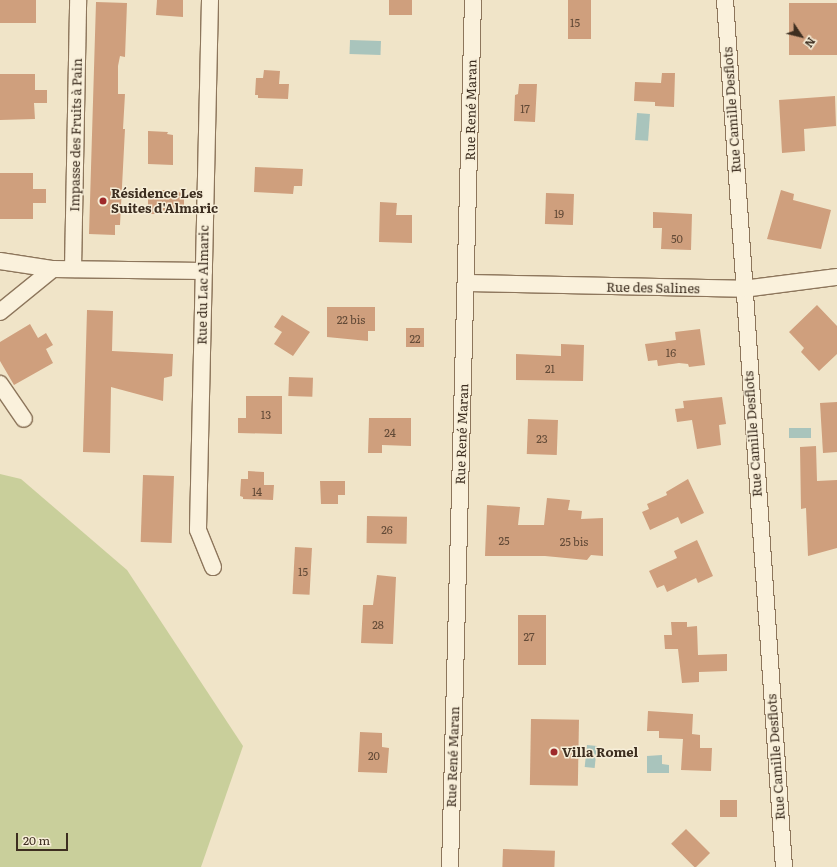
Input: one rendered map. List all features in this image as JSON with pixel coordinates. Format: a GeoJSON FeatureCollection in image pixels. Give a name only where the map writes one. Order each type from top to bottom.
{"type":"FeatureCollection","features":[{"type":"Feature","properties":{"kind":"street","name":"Impasse des Fruits à Pain"},"geometry":{"type":"LineString","coordinates":[[73,269],[78,0]]}},
{"type":"Feature","properties":{"kind":"street","name":"Rue du Lac Almaric"},"geometry":{"type":"LineString","coordinates":[[210,0],[198,530],[213,567]]}},
{"type":"Feature","properties":{"kind":"street","name":"Rue René Maran"},"geometry":{"type":"LineString","coordinates":[[450,867],[468,283],[473,0]]}},
{"type":"Feature","properties":{"kind":"street","name":"Rue Camille Desflots"},"geometry":{"type":"LineString","coordinates":[[725,0],[743,289],[784,867]]}},
{"type":"Feature","properties":{"kind":"street"},"geometry":{"type":"LineString","coordinates":[[0,261],[53,270],[204,270]]}},
{"type":"Feature","properties":{"kind":"street"},"geometry":{"type":"LineString","coordinates":[[0,312],[53,270]]}},
{"type":"Feature","properties":{"kind":"street","name":"Rue des Salines"},"geometry":{"type":"LineString","coordinates":[[468,283],[743,289],[837,277]]}},
{"type":"Feature","properties":{"kind":"street"},"geometry":{"type":"LineString","coordinates":[[0,384],[24,419]]}},
{"type":"Feature","properties":{"kind":"green space"},"geometry":{"type":"Polygon","coordinates":[[[0,474],[21,479],[127,570],[243,746],[201,867],[0,867],[0,474]]]}},
{"type":"Feature","properties":{"kind":"water"},"geometry":{"type":"Polygon","coordinates":[[[350,40],[381,41],[380,55],[350,54],[350,40]]]}},
{"type":"Feature","properties":{"kind":"water"},"geometry":{"type":"Polygon","coordinates":[[[637,113],[650,114],[648,141],[635,140],[637,113]]]}},
{"type":"Feature","properties":{"kind":"water"},"geometry":{"type":"Polygon","coordinates":[[[789,428],[811,428],[811,438],[789,438],[789,428]]]}},
{"type":"Feature","properties":{"kind":"water"},"geometry":{"type":"Polygon","coordinates":[[[587,745],[597,746],[595,768],[585,767],[587,745]]]}},
{"type":"Feature","properties":{"kind":"water"},"geometry":{"type":"Polygon","coordinates":[[[662,755],[662,764],[669,765],[669,773],[647,773],[647,756],[662,755]]]}},
{"type":"Feature","properties":{"kind":"building"},"geometry":{"type":"Polygon","coordinates":[[[0,0],[36,0],[36,23],[0,23],[0,0]]]}},
{"type":"Feature","properties":{"kind":"building"},"geometry":{"type":"Polygon","coordinates":[[[157,0],[183,0],[183,17],[156,15],[157,0]]]}},
{"type":"Feature","properties":{"kind":"building"},"geometry":{"type":"Polygon","coordinates":[[[389,0],[412,0],[412,15],[389,15],[389,0]]]}},
{"type":"Feature","properties":{"kind":"building"},"geometry":{"type":"Polygon","coordinates":[[[568,0],[591,0],[591,39],[568,39],[568,0]]]}},
{"type":"Feature","properties":{"kind":"building"},"geometry":{"type":"Polygon","coordinates":[[[96,2],[127,3],[125,57],[120,56],[118,66],[118,94],[125,94],[123,129],[125,129],[120,225],[115,225],[115,235],[89,234],[96,2]]]}},
{"type":"Feature","properties":{"kind":"building"},"geometry":{"type":"Polygon","coordinates":[[[789,3],[837,3],[837,55],[789,55],[789,3]]]}},
{"type":"Feature","properties":{"kind":"building"},"geometry":{"type":"Polygon","coordinates":[[[264,70],[280,71],[279,84],[289,84],[288,99],[258,98],[258,95],[255,95],[256,78],[263,78],[264,70]]]}},
{"type":"Feature","properties":{"kind":"building"},"geometry":{"type":"Polygon","coordinates":[[[662,73],[675,73],[674,107],[655,106],[655,102],[634,101],[635,82],[661,83],[662,73]]]}},
{"type":"Feature","properties":{"kind":"building"},"geometry":{"type":"Polygon","coordinates":[[[0,74],[35,74],[35,90],[47,90],[47,103],[34,103],[35,119],[0,120],[0,74]]]}},
{"type":"Feature","properties":{"kind":"building"},"geometry":{"type":"Polygon","coordinates":[[[519,84],[537,84],[535,122],[514,121],[515,95],[518,94],[519,84]]]}},
{"type":"Feature","properties":{"kind":"building"},"geometry":{"type":"Polygon","coordinates":[[[835,96],[836,126],[804,129],[805,151],[782,153],[779,100],[835,96]]]}},
{"type":"Feature","properties":{"kind":"building"},"geometry":{"type":"Polygon","coordinates":[[[148,131],[168,132],[167,134],[173,135],[173,165],[148,164],[148,131]]]}},
{"type":"Feature","properties":{"kind":"building"},"geometry":{"type":"Polygon","coordinates":[[[255,167],[303,169],[302,186],[294,186],[293,194],[254,192],[255,167]]]}},
{"type":"Feature","properties":{"kind":"building"},"geometry":{"type":"Polygon","coordinates":[[[0,173],[33,173],[33,189],[46,189],[46,203],[33,203],[33,219],[0,219],[0,173]]]}},
{"type":"Feature","properties":{"kind":"building"},"geometry":{"type":"Polygon","coordinates":[[[148,190],[173,190],[184,194],[184,211],[174,210],[168,214],[148,214],[148,190]]]}},
{"type":"Feature","properties":{"kind":"building"},"geometry":{"type":"Polygon","coordinates":[[[781,190],[794,194],[793,200],[831,210],[821,249],[767,239],[781,190]]]}},
{"type":"Feature","properties":{"kind":"building"},"geometry":{"type":"Polygon","coordinates":[[[546,193],[574,194],[573,225],[545,224],[546,193]]]}},
{"type":"Feature","properties":{"kind":"building"},"geometry":{"type":"Polygon","coordinates":[[[380,202],[397,203],[396,215],[412,215],[412,243],[379,242],[380,202]]]}},
{"type":"Feature","properties":{"kind":"building"},"geometry":{"type":"Polygon","coordinates":[[[653,212],[692,214],[691,250],[661,249],[662,228],[653,228],[653,212]]]}},
{"type":"Feature","properties":{"kind":"building"},"geometry":{"type":"Polygon","coordinates":[[[817,305],[837,326],[837,354],[819,371],[801,352],[804,348],[789,332],[817,305]]]}},
{"type":"Feature","properties":{"kind":"building"},"geometry":{"type":"Polygon","coordinates":[[[327,307],[375,307],[375,331],[368,331],[368,341],[327,337],[327,307]]]}},
{"type":"Feature","properties":{"kind":"building"},"geometry":{"type":"Polygon","coordinates":[[[87,310],[113,311],[112,351],[173,354],[172,376],[164,378],[163,401],[111,387],[110,453],[83,452],[87,310]]]}},
{"type":"Feature","properties":{"kind":"building"},"geometry":{"type":"Polygon","coordinates":[[[282,315],[310,332],[293,356],[274,344],[282,332],[274,327],[282,315]]]}},
{"type":"Feature","properties":{"kind":"building"},"geometry":{"type":"Polygon","coordinates":[[[30,324],[38,338],[46,333],[53,345],[46,349],[53,363],[14,385],[0,361],[0,342],[30,324]]]}},
{"type":"Feature","properties":{"kind":"building"},"geometry":{"type":"Polygon","coordinates":[[[406,328],[424,328],[424,347],[406,347],[406,328]]]}},
{"type":"Feature","properties":{"kind":"building"},"geometry":{"type":"Polygon","coordinates":[[[700,329],[705,365],[689,367],[688,364],[679,363],[658,366],[657,360],[648,361],[645,344],[676,340],[675,332],[700,329]]]}},
{"type":"Feature","properties":{"kind":"building"},"geometry":{"type":"Polygon","coordinates":[[[561,344],[584,345],[583,381],[516,380],[516,354],[561,356],[561,344]]]}},
{"type":"Feature","properties":{"kind":"building"},"geometry":{"type":"Polygon","coordinates":[[[289,377],[313,378],[312,397],[288,396],[289,377]]]}},
{"type":"Feature","properties":{"kind":"building"},"geometry":{"type":"Polygon","coordinates":[[[246,396],[282,396],[282,434],[238,433],[238,418],[246,418],[246,396]]]}},
{"type":"Feature","properties":{"kind":"building"},"geometry":{"type":"Polygon","coordinates":[[[722,397],[726,424],[719,425],[721,445],[697,449],[692,420],[677,422],[675,409],[684,408],[683,401],[722,397]]]}},
{"type":"Feature","properties":{"kind":"building"},"geometry":{"type":"Polygon","coordinates":[[[837,402],[837,452],[823,453],[820,403],[837,402]]]}},
{"type":"Feature","properties":{"kind":"building"},"geometry":{"type":"Polygon","coordinates":[[[369,418],[411,418],[411,446],[382,445],[382,453],[368,453],[369,418]]]}},
{"type":"Feature","properties":{"kind":"building"},"geometry":{"type":"Polygon","coordinates":[[[528,419],[558,420],[557,455],[527,454],[528,419]]]}},
{"type":"Feature","properties":{"kind":"building"},"geometry":{"type":"Polygon","coordinates":[[[816,446],[817,481],[837,480],[837,548],[808,556],[806,508],[801,509],[800,447],[816,446]]]}},
{"type":"Feature","properties":{"kind":"building"},"geometry":{"type":"Polygon","coordinates":[[[248,471],[264,472],[264,485],[274,485],[273,500],[243,499],[243,497],[240,496],[241,479],[248,479],[248,471]]]}},
{"type":"Feature","properties":{"kind":"building"},"geometry":{"type":"Polygon","coordinates":[[[143,475],[174,476],[172,543],[141,542],[143,475]]]}},
{"type":"Feature","properties":{"kind":"building"},"geometry":{"type":"Polygon","coordinates":[[[688,479],[704,513],[681,524],[678,517],[650,530],[642,512],[649,509],[647,504],[667,495],[666,492],[688,479]]]}},
{"type":"Feature","properties":{"kind":"building"},"geometry":{"type":"Polygon","coordinates":[[[320,481],[345,481],[345,495],[338,495],[338,504],[321,504],[320,481]]]}},
{"type":"Feature","properties":{"kind":"building"},"geometry":{"type":"Polygon","coordinates":[[[547,498],[570,500],[568,510],[582,511],[581,519],[603,518],[603,556],[591,555],[587,560],[545,556],[485,556],[487,505],[520,507],[518,525],[544,525],[547,498]]]}},
{"type":"Feature","properties":{"kind":"building"},"geometry":{"type":"Polygon","coordinates":[[[367,516],[407,517],[407,544],[367,543],[367,516]]]}},
{"type":"Feature","properties":{"kind":"building"},"geometry":{"type":"Polygon","coordinates":[[[697,540],[713,576],[698,583],[696,578],[667,592],[664,585],[657,588],[649,571],[677,558],[674,551],[697,540]]]}},
{"type":"Feature","properties":{"kind":"building"},"geometry":{"type":"Polygon","coordinates":[[[295,547],[312,548],[310,595],[293,594],[295,547]]]}},
{"type":"Feature","properties":{"kind":"building"},"geometry":{"type":"Polygon","coordinates":[[[377,575],[396,577],[393,644],[361,643],[363,605],[373,605],[377,575]]]}},
{"type":"Feature","properties":{"kind":"building"},"geometry":{"type":"Polygon","coordinates":[[[518,615],[546,615],[546,665],[518,665],[518,615]]]}},
{"type":"Feature","properties":{"kind":"building"},"geometry":{"type":"Polygon","coordinates":[[[671,622],[687,622],[687,627],[697,626],[698,655],[727,654],[727,671],[699,672],[699,682],[682,683],[678,649],[665,649],[664,635],[672,635],[671,622]]]}},
{"type":"Feature","properties":{"kind":"building"},"geometry":{"type":"Polygon","coordinates":[[[648,711],[693,714],[692,734],[700,735],[700,748],[712,748],[711,771],[681,770],[683,739],[659,738],[659,731],[647,731],[648,711]]]}},
{"type":"Feature","properties":{"kind":"building","name":"Villa Romel"},"geometry":{"type":"Polygon","coordinates":[[[531,719],[579,720],[578,786],[530,785],[531,719]]]}},
{"type":"Feature","properties":{"kind":"building"},"geometry":{"type":"Polygon","coordinates":[[[360,732],[382,733],[382,747],[389,748],[387,773],[358,772],[360,732]]]}},
{"type":"Feature","properties":{"kind":"building"},"geometry":{"type":"Polygon","coordinates":[[[720,800],[737,800],[737,817],[720,817],[720,800]]]}},
{"type":"Feature","properties":{"kind":"building"},"geometry":{"type":"Polygon","coordinates":[[[686,829],[710,853],[694,867],[671,844],[686,829]]]}},
{"type":"Feature","properties":{"kind":"building"},"geometry":{"type":"Polygon","coordinates":[[[503,849],[555,851],[554,867],[502,867],[503,849]]]}},
{"type":"Feature","properties":{"kind":"place","name":"Résidence Les Suites d'Almaric"},"geometry":{"type":"Point","coordinates":[103,201]}},
{"type":"Feature","properties":{"kind":"place","name":"Villa Romel"},"geometry":{"type":"Point","coordinates":[554,752]}}]}
